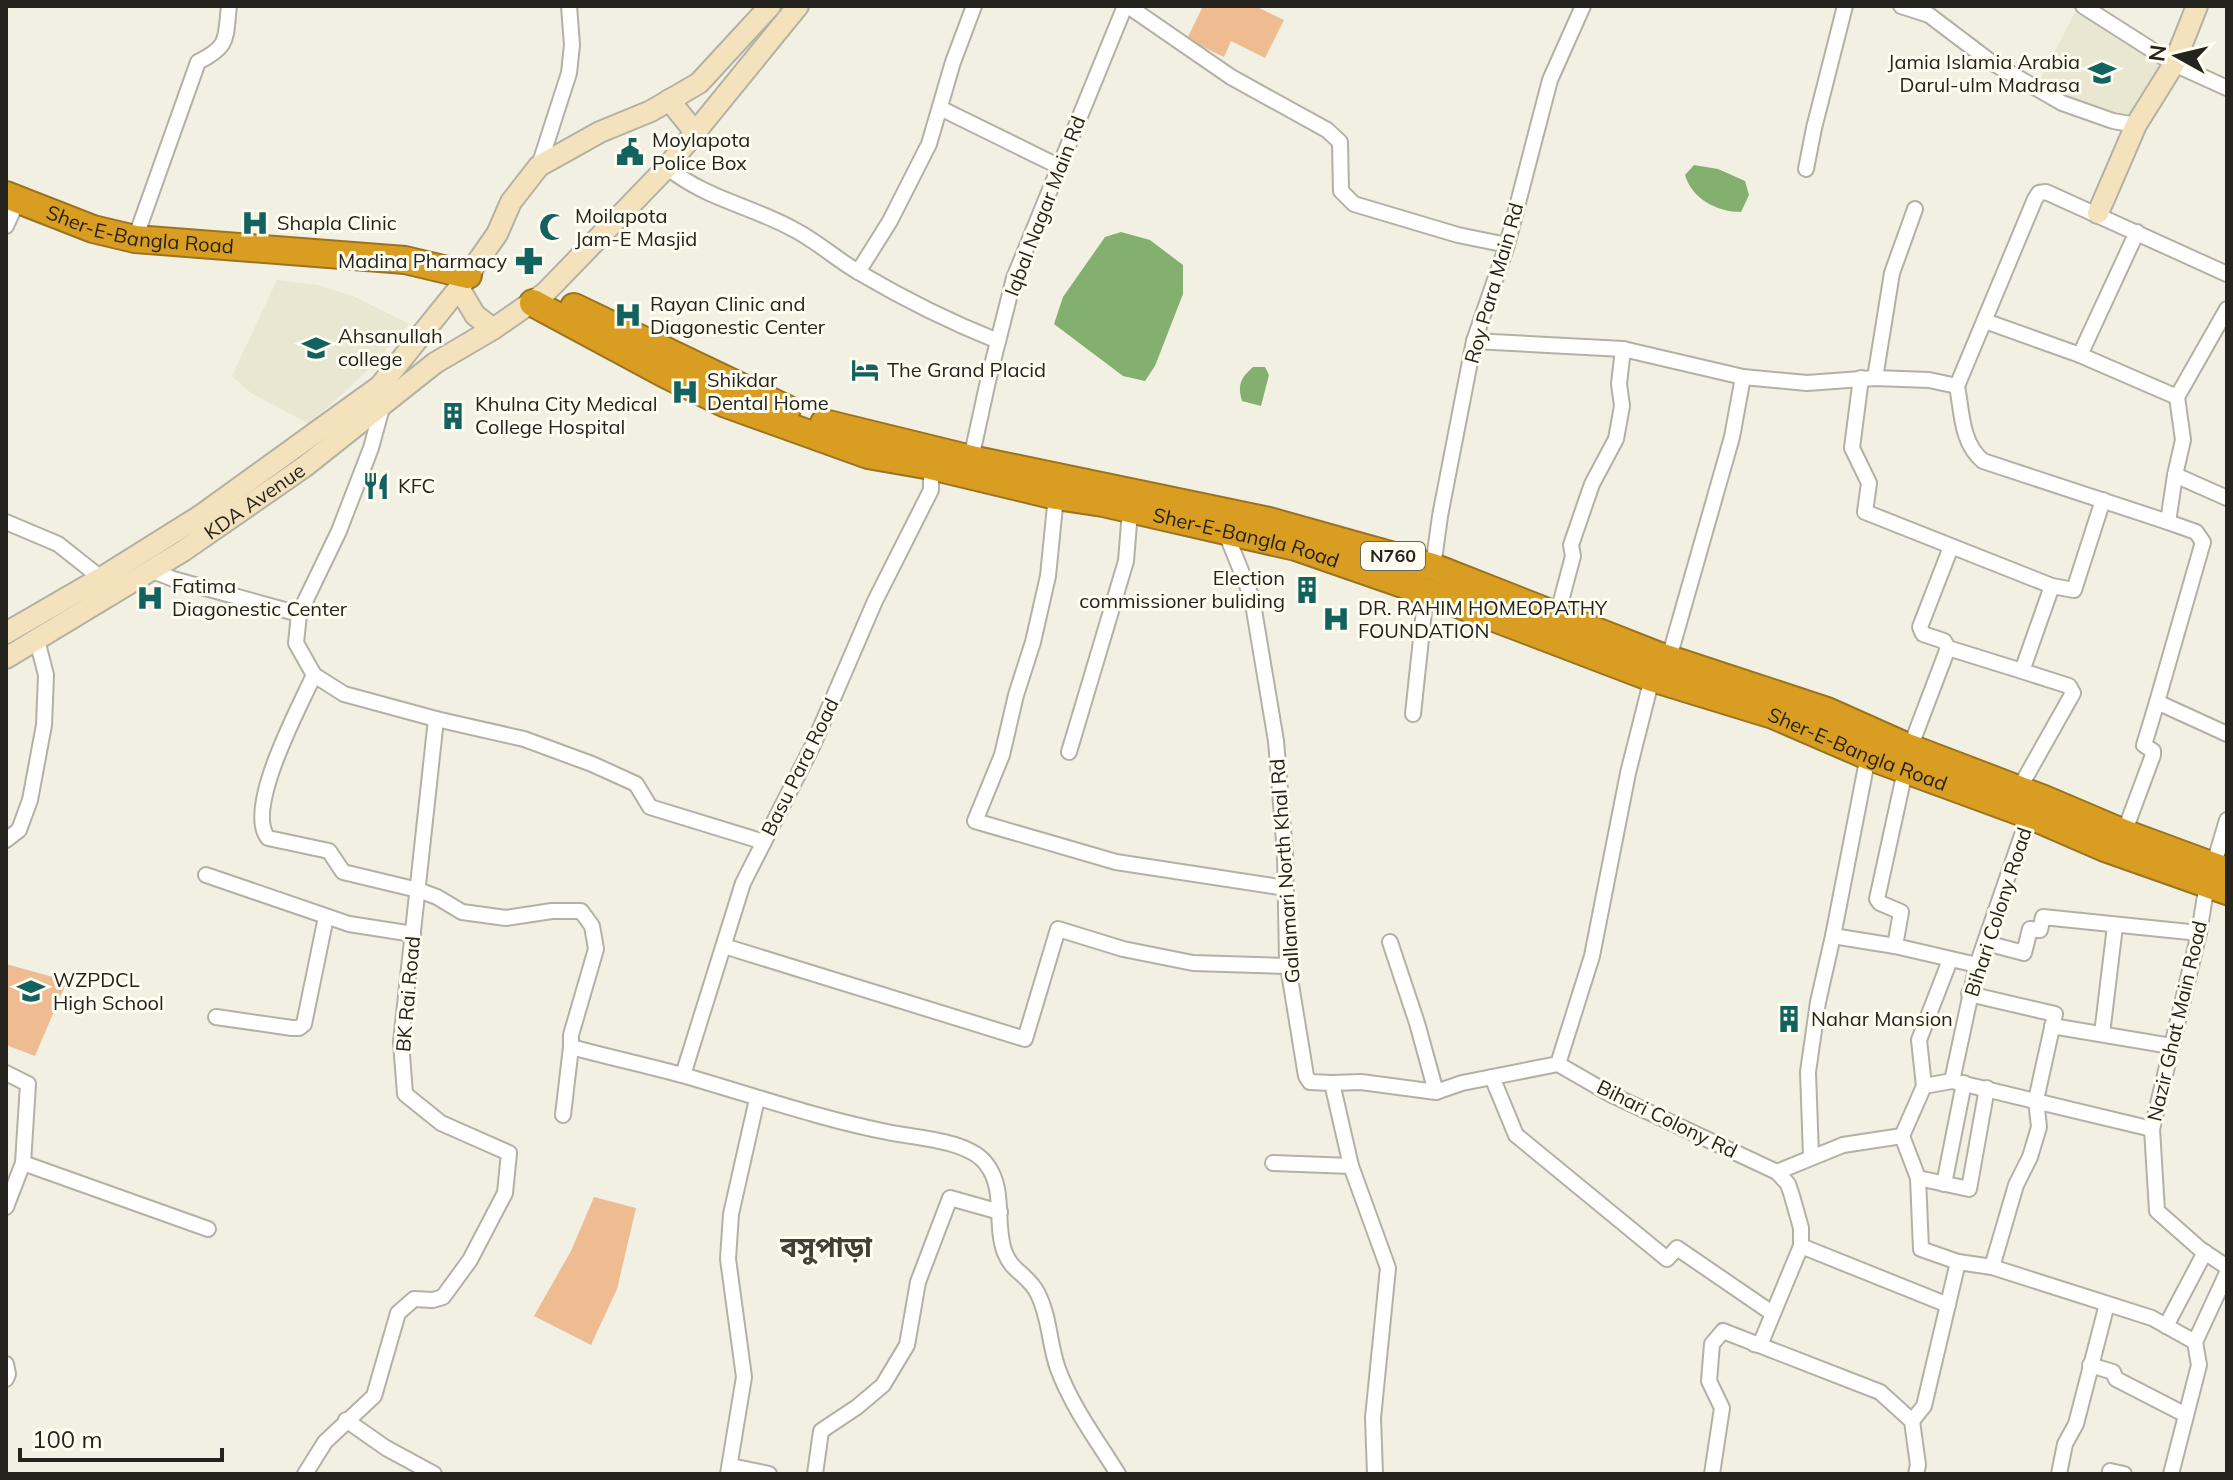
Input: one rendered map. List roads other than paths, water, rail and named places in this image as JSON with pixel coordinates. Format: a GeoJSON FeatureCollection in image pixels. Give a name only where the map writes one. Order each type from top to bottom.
{"type":"FeatureCollection","features":[{"type":"Feature","properties":{"kind":"highway","name":"Sher-E-Bangla Road"},"geometry":{"type":"LineString","coordinates":[[12,197],[93,229],[135,239],[405,260],[464,281]]}},
{"type":"Feature","properties":{"kind":"highway","name":"Sher-E-Bangla Road"},"geometry":{"type":"LineString","coordinates":[[539,298],[690,361],[767,401],[820,422],[1170,509],[1225,530],[1430,580],[1557,616],[1868,756],[1908,760],[2019,789],[2124,833],[2218,878]]}},
{"type":"Feature","properties":{"kind":"highway","name":"Sher-E-Bangla Road"},"geometry":{"type":"LineString","coordinates":[[539,298],[665,374],[726,404],[868,455],[931,466],[1130,511],[1170,509],[1269,521],[1430,580],[1652,678],[1680,670],[1827,711],[1908,760],[2105,848],[2218,878]]}},
{"type":"Feature","properties":{"kind":"main road","name":"KDA Avenue"},"geometry":{"type":"LineString","coordinates":[[6,658],[153,571],[304,467],[382,395],[497,234],[511,202],[539,166],[600,132],[651,111],[699,83],[770,6]]}},
{"type":"Feature","properties":{"kind":"main road"},"geometry":{"type":"LineString","coordinates":[[539,298],[667,167],[798,6]]}},
{"type":"Feature","properties":{"kind":"main road"},"geometry":{"type":"LineString","coordinates":[[2098,213],[2136,125],[2174,64],[2197,6]]}},
{"type":"Feature","properties":{"kind":"main road"},"geometry":{"type":"LineString","coordinates":[[669,100],[695,132]]}},
{"type":"Feature","properties":{"kind":"main road"},"geometry":{"type":"LineString","coordinates":[[464,281],[475,315],[493,329]]}},
{"type":"Feature","properties":{"kind":"main road","name":"KDA Avenue"},"geometry":{"type":"LineString","coordinates":[[382,395],[539,298]]}},
{"type":"Feature","properties":{"kind":"main road"},"geometry":{"type":"LineString","coordinates":[[6,633],[200,516],[382,395]]}},
{"type":"Feature","properties":{"kind":"street"},"geometry":{"type":"LineString","coordinates":[[135,239],[198,62],[224,45],[229,6]]}},
{"type":"Feature","properties":{"kind":"street"},"geometry":{"type":"LineString","coordinates":[[539,166],[569,73],[572,45],[569,6]]}},
{"type":"Feature","properties":{"kind":"street"},"geometry":{"type":"LineString","coordinates":[[858,272],[890,221],[929,144],[953,62],[974,6]]}},
{"type":"Feature","properties":{"kind":"street"},"geometry":{"type":"LineString","coordinates":[[1127,6],[1231,77],[1327,130],[1340,142],[1341,191],[1354,204],[1458,235],[1507,245]]}},
{"type":"Feature","properties":{"kind":"street","name":"Iqbal Nagar Main Rd"},"geometry":{"type":"LineString","coordinates":[[971,459],[1014,278],[1127,6]]}},
{"type":"Feature","properties":{"kind":"street","name":"Roy Para Main Rd"},"geometry":{"type":"LineString","coordinates":[[1413,714],[1440,516],[1474,341],[1507,245],[1550,80],[1583,6]]}},
{"type":"Feature","properties":{"kind":"street"},"geometry":{"type":"LineString","coordinates":[[1806,169],[1845,6]]}},
{"type":"Feature","properties":{"kind":"street"},"geometry":{"type":"LineString","coordinates":[[1901,6],[1932,10],[1991,62],[2062,103],[2113,121],[2136,125]]}},
{"type":"Feature","properties":{"kind":"street"},"geometry":{"type":"LineString","coordinates":[[2083,6],[2174,64],[2227,88]]}},
{"type":"Feature","properties":{"kind":"street"},"geometry":{"type":"LineString","coordinates":[[940,108],[1058,166]]}},
{"type":"Feature","properties":{"kind":"street"},"geometry":{"type":"LineString","coordinates":[[667,167],[679,178],[716,198],[794,229],[858,272],[945,320],[998,341]]}},
{"type":"Feature","properties":{"kind":"street"},"geometry":{"type":"LineString","coordinates":[[2124,833],[2153,755],[2151,749],[2144,745],[2203,542],[2196,532],[1983,461],[1973,453],[1965,435],[1957,386],[2039,193],[2046,192],[2226,268]]}},
{"type":"Feature","properties":{"kind":"street"},"geometry":{"type":"LineString","coordinates":[[6,226],[12,197]]}},
{"type":"Feature","properties":{"kind":"street"},"geometry":{"type":"LineString","coordinates":[[1915,209],[1892,273],[1852,448],[1869,483],[1864,510],[2052,586],[2074,590],[2103,500]]}},
{"type":"Feature","properties":{"kind":"street"},"geometry":{"type":"LineString","coordinates":[[2080,355],[2137,232]]}},
{"type":"Feature","properties":{"kind":"street"},"geometry":{"type":"LineString","coordinates":[[2168,522],[2183,440],[2177,397],[2227,309]]}},
{"type":"Feature","properties":{"kind":"street"},"geometry":{"type":"LineString","coordinates":[[1985,321],[2080,355],[2177,397]]}},
{"type":"Feature","properties":{"kind":"street"},"geometry":{"type":"LineString","coordinates":[[1474,341],[1623,349],[1743,377],[1807,383],[1868,378],[1929,380],[1957,386]]}},
{"type":"Feature","properties":{"kind":"street"},"geometry":{"type":"LineString","coordinates":[[1557,616],[1573,556],[1571,545],[1592,484],[1616,439],[1622,406],[1619,384],[1623,349]]}},
{"type":"Feature","properties":{"kind":"street"},"geometry":{"type":"LineString","coordinates":[[1680,670],[1743,377]]}},
{"type":"Feature","properties":{"kind":"street"},"geometry":{"type":"LineString","coordinates":[[382,395],[371,448],[339,531],[299,614],[296,643],[314,675],[344,694],[524,739],[592,764],[636,784],[650,807],[764,842]]}},
{"type":"Feature","properties":{"kind":"street","name":"Basu Para Road"},"geometry":{"type":"LineString","coordinates":[[683,1075],[743,883],[813,745],[875,601],[931,490],[931,466]]}},
{"type":"Feature","properties":{"kind":"street"},"geometry":{"type":"LineString","coordinates":[[2175,475],[2227,498]]}},
{"type":"Feature","properties":{"kind":"street"},"geometry":{"type":"LineString","coordinates":[[1056,496],[1048,576],[1033,642],[1002,755],[975,821],[1116,862],[1286,888]]}},
{"type":"Feature","properties":{"kind":"street"},"geometry":{"type":"LineString","coordinates":[[1069,752],[1126,561],[1130,511]]}},
{"type":"Feature","properties":{"kind":"street"},"geometry":{"type":"LineString","coordinates":[[6,522],[58,544],[101,578]]}},
{"type":"Feature","properties":{"kind":"street","name":"Gallamari North Khal Rd"},"geometry":{"type":"LineString","coordinates":[[1225,530],[1252,598],[1272,712],[1286,888],[1288,966],[1306,1076],[1310,1082],[1332,1083]]}},
{"type":"Feature","properties":{"kind":"street"},"geometry":{"type":"LineString","coordinates":[[1951,547],[1920,627],[1923,634],[1944,641],[1948,648],[2069,686],[2073,693],[2019,789]]}},
{"type":"Feature","properties":{"kind":"street"},"geometry":{"type":"LineString","coordinates":[[153,571],[299,614]]}},
{"type":"Feature","properties":{"kind":"street"},"geometry":{"type":"LineString","coordinates":[[2022,671],[2052,586]]}},
{"type":"Feature","properties":{"kind":"street"},"geometry":{"type":"LineString","coordinates":[[6,840],[19,830],[30,800],[44,725],[46,675],[37,640]]}},
{"type":"Feature","properties":{"kind":"street"},"geometry":{"type":"LineString","coordinates":[[1895,946],[1901,912],[1877,899],[1908,760],[1948,648]]}},
{"type":"Feature","properties":{"kind":"street"},"geometry":{"type":"LineString","coordinates":[[314,675],[269,774],[263,832],[268,838],[329,851],[343,872],[418,890],[462,912],[506,918],[552,911],[581,911],[592,926],[596,949],[571,1035],[563,1115]]}},
{"type":"Feature","properties":{"kind":"street"},"geometry":{"type":"LineString","coordinates":[[1375,1474],[1373,1418],[1388,1268],[1351,1166],[1332,1083],[1361,1082],[1436,1092],[1558,1064],[1592,956],[1628,773],[1652,678]]}},
{"type":"Feature","properties":{"kind":"street"},"geometry":{"type":"LineString","coordinates":[[2157,702],[2227,734]]}},
{"type":"Feature","properties":{"kind":"street","name":"BK Rai Road"},"geometry":{"type":"LineString","coordinates":[[305,1474],[325,1442],[374,1396],[398,1313],[414,1299],[443,1297],[470,1260],[505,1193],[509,1153],[441,1123],[405,1094],[401,1042],[436,719]]}},
{"type":"Feature","properties":{"kind":"street"},"geometry":{"type":"LineString","coordinates":[[1811,1156],[1808,1072],[1816,1014],[1868,756]]}},
{"type":"Feature","properties":{"kind":"street","name":"Bihari Colony Road"},"geometry":{"type":"LineString","coordinates":[[1944,1184],[1969,994],[2029,815]]}},
{"type":"Feature","properties":{"kind":"street","name":"Nazir Ghat Main Road"},"geometry":{"type":"LineString","coordinates":[[2227,820],[2218,878],[2199,933],[2152,1129],[2157,1211],[2227,1270]]}},
{"type":"Feature","properties":{"kind":"street"},"geometry":{"type":"LineString","coordinates":[[206,875],[349,924],[413,934]]}},
{"type":"Feature","properties":{"kind":"street"},"geometry":{"type":"LineString","coordinates":[[216,1017],[292,1028],[304,1024],[326,917]]}},
{"type":"Feature","properties":{"kind":"street"},"geometry":{"type":"LineString","coordinates":[[1986,943],[2024,953],[2030,929],[2040,930],[2043,917],[2199,933]]}},
{"type":"Feature","properties":{"kind":"street"},"geometry":{"type":"LineString","coordinates":[[2102,1034],[2115,926]]}},
{"type":"Feature","properties":{"kind":"street"},"geometry":{"type":"LineString","coordinates":[[724,946],[1025,1039],[1058,929],[1123,949],[1193,963],[1288,966]]}},
{"type":"Feature","properties":{"kind":"street"},"geometry":{"type":"LineString","coordinates":[[1833,936],[1895,946],[1977,965]]}},
{"type":"Feature","properties":{"kind":"street"},"geometry":{"type":"LineString","coordinates":[[1390,942],[1436,1092]]}},
{"type":"Feature","properties":{"kind":"street"},"geometry":{"type":"LineString","coordinates":[[1950,960],[1919,1040],[1924,1086],[1902,1136],[1918,1178],[1921,1249],[1958,1262],[1992,1267],[2152,1318],[2195,1342]]}},
{"type":"Feature","properties":{"kind":"street"},"geometry":{"type":"LineString","coordinates":[[1969,994],[2055,1014],[2036,1100],[2039,1127],[2030,1157],[2016,1185],[1992,1267]]}},
{"type":"Feature","properties":{"kind":"street"},"geometry":{"type":"LineString","coordinates":[[2052,1026],[2171,1046]]}},
{"type":"Feature","properties":{"kind":"street"},"geometry":{"type":"LineString","coordinates":[[571,1047],[683,1075],[757,1099],[866,1128],[958,1146],[976,1153],[988,1166],[997,1187],[1004,1251],[1015,1269],[1029,1277],[1038,1292],[1048,1317],[1057,1367],[1075,1407],[1118,1474]]}},
{"type":"Feature","properties":{"kind":"street","name":"Bihari Colony Rd"},"geometry":{"type":"LineString","coordinates":[[1558,1064],[1610,1094],[1777,1172]]}},
{"type":"Feature","properties":{"kind":"street"},"geometry":{"type":"LineString","coordinates":[[6,1073],[28,1084],[23,1163],[6,1207]]}},
{"type":"Feature","properties":{"kind":"street"},"geometry":{"type":"LineString","coordinates":[[1492,1077],[1516,1135],[1667,1259],[1677,1248],[1772,1313]]}},
{"type":"Feature","properties":{"kind":"street"},"geometry":{"type":"LineString","coordinates":[[1924,1086],[1958,1082],[2152,1129]]}},
{"type":"Feature","properties":{"kind":"street"},"geometry":{"type":"LineString","coordinates":[[1918,1178],[1969,1189],[1987,1088]]}},
{"type":"Feature","properties":{"kind":"street"},"geometry":{"type":"LineString","coordinates":[[757,1099],[731,1214],[728,1259],[744,1377],[729,1470],[769,1474]]}},
{"type":"Feature","properties":{"kind":"street"},"geometry":{"type":"LineString","coordinates":[[1754,1344],[1760,1345],[1801,1246],[1801,1228],[1792,1196],[1788,1184],[1777,1172],[1843,1145],[1902,1136]]}},
{"type":"Feature","properties":{"kind":"street"},"geometry":{"type":"LineString","coordinates":[[23,1163],[208,1229]]}},
{"type":"Feature","properties":{"kind":"street"},"geometry":{"type":"LineString","coordinates":[[1273,1163],[1351,1166]]}},
{"type":"Feature","properties":{"kind":"street"},"geometry":{"type":"LineString","coordinates":[[815,1474],[821,1431],[883,1385],[907,1345],[918,1282],[950,1198],[1000,1212]]}},
{"type":"Feature","properties":{"kind":"street"},"geometry":{"type":"LineString","coordinates":[[1801,1246],[1948,1305]]}},
{"type":"Feature","properties":{"kind":"street"},"geometry":{"type":"LineString","coordinates":[[2166,1326],[2205,1252]]}},
{"type":"Feature","properties":{"kind":"street"},"geometry":{"type":"LineString","coordinates":[[1912,1421],[1924,1406],[1958,1262]]}},
{"type":"Feature","properties":{"kind":"street"},"geometry":{"type":"LineString","coordinates":[[2171,1474],[2199,1365],[2195,1342],[2227,1270]]}},
{"type":"Feature","properties":{"kind":"street"},"geometry":{"type":"LineString","coordinates":[[2059,1474],[2065,1444],[2076,1424],[2107,1304]]}},
{"type":"Feature","properties":{"kind":"street"},"geometry":{"type":"LineString","coordinates":[[1712,1474],[1722,1408],[1709,1381],[1712,1344],[1723,1331],[1880,1392],[1912,1421],[1918,1465],[1916,1474]]}},
{"type":"Feature","properties":{"kind":"street"},"geometry":{"type":"LineString","coordinates":[[6,1364],[6,1379]]}},
{"type":"Feature","properties":{"kind":"street"},"geometry":{"type":"LineString","coordinates":[[2090,1365],[2113,1372],[2116,1379],[2186,1415]]}},
{"type":"Feature","properties":{"kind":"street"},"geometry":{"type":"LineString","coordinates":[[346,1420],[386,1448],[434,1474]]}},
{"type":"Feature","properties":{"kind":"street"},"geometry":{"type":"LineString","coordinates":[[2110,1474],[2110,1471],[2124,1474]]}},
{"type":"Feature","properties":{"kind":"place","name":"Jamia Islamia Arabia Darul-ulm Madrasa"},"geometry":{"type":"Point","coordinates":[2102,73]}},
{"type":"Feature","properties":{"kind":"place","name":"Moylapota Police Box"},"geometry":{"type":"Point","coordinates":[630,152]}},
{"type":"Feature","properties":{"kind":"place","name":"Shapla Clinic"},"geometry":{"type":"Point","coordinates":[255,223]}},
{"type":"Feature","properties":{"kind":"place","name":"Moilapota Jam-E Masjid"},"geometry":{"type":"Point","coordinates":[553,227]}},
{"type":"Feature","properties":{"kind":"place","name":"Madina Pharmacy"},"geometry":{"type":"Point","coordinates":[529,261]}},
{"type":"Feature","properties":{"kind":"place","name":"Rayan Clinic and Diagonestic Center"},"geometry":{"type":"Point","coordinates":[628,315]}},
{"type":"Feature","properties":{"kind":"place","name":"Ahsanullah college"},"geometry":{"type":"Point","coordinates":[316,348]}},
{"type":"Feature","properties":{"kind":"place","name":"The Grand Placid"},"geometry":{"type":"Point","coordinates":[865,370]}},
{"type":"Feature","properties":{"kind":"place","name":"Shikdar Dental Home"},"geometry":{"type":"Point","coordinates":[685,392]}},
{"type":"Feature","properties":{"kind":"place","name":"Khulna City Medical College Hospital"},"geometry":{"type":"Point","coordinates":[453,416]}},
{"type":"Feature","properties":{"kind":"place","name":"KFC"},"geometry":{"type":"Point","coordinates":[376,486]}},
{"type":"Feature","properties":{"kind":"place","name":"Election commissioner buliding"},"geometry":{"type":"Point","coordinates":[1307,590]}},
{"type":"Feature","properties":{"kind":"place","name":"Fatima Diagonestic Center"},"geometry":{"type":"Point","coordinates":[150,598]}},
{"type":"Feature","properties":{"kind":"place","name":"DR. RAHIM HOMEOPATHY FOUNDATION"},"geometry":{"type":"Point","coordinates":[1336,619]}},
{"type":"Feature","properties":{"kind":"place","name":"WZPDCL High School"},"geometry":{"type":"Point","coordinates":[31,991]}},
{"type":"Feature","properties":{"kind":"place","name":"Nahar Mansion"},"geometry":{"type":"Point","coordinates":[1789,1019]}},
{"type":"Feature","properties":{"kind":"district","name":"বসুপাড়া"},"geometry":{"type":"Point","coordinates":[826,1247]}}]}
